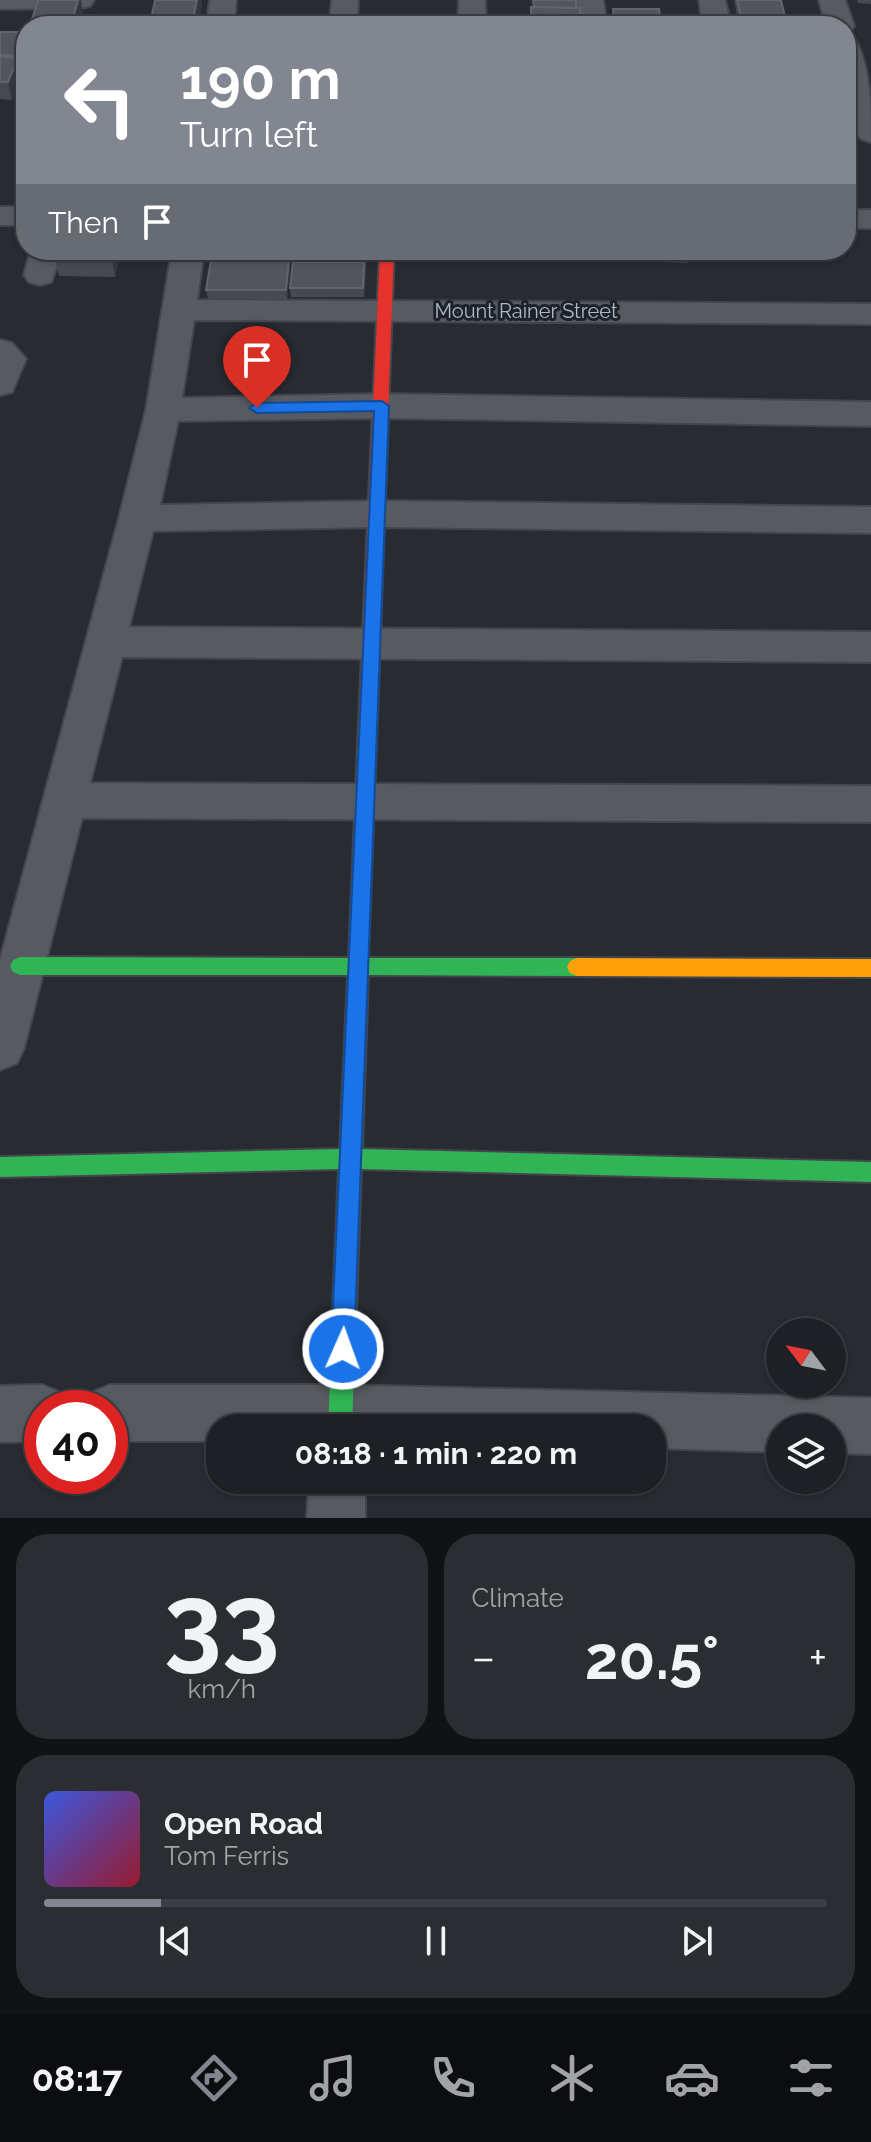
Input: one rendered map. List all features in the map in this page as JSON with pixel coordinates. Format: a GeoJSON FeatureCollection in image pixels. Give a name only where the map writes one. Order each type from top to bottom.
{"type":"FeatureCollection","features":[{"type":"Feature","properties":{"kind":"street"},"geometry":{"type":"LineString","coordinates":[[0,1],[81,0]]}},
{"type":"Feature","properties":{"kind":"street"},"geometry":{"type":"LineString","coordinates":[[856,81],[871,133]]}},
{"type":"Feature","properties":{"kind":"street"},"geometry":{"type":"LineString","coordinates":[[0,1048],[138,518],[163,410],[187,260]]}},
{"type":"Feature","properties":{"kind":"street"},"geometry":{"type":"LineString","coordinates":[[340,1414],[387,260]]}},
{"type":"Feature","properties":{"kind":"street","name":"Mount Rainer Street"},"geometry":{"type":"LineString","coordinates":[[180,310],[871,314]]}},
{"type":"Feature","properties":{"kind":"street"},"geometry":{"type":"LineString","coordinates":[[0,351],[9,359],[0,384]]}},
{"type":"Feature","properties":{"kind":"street"},"geometry":{"type":"LineString","coordinates":[[163,410],[382,406],[871,414]]}},
{"type":"Feature","properties":{"kind":"street"},"geometry":{"type":"LineString","coordinates":[[138,518],[377,514],[871,520]]}},
{"type":"Feature","properties":{"kind":"street"},"geometry":{"type":"LineString","coordinates":[[104,642],[871,647]]}},
{"type":"Feature","properties":{"kind":"street"},"geometry":{"type":"LineString","coordinates":[[63,800],[871,804]]}},
{"type":"Feature","properties":{"kind":"street"},"geometry":{"type":"LineString","coordinates":[[20,966],[871,968]]}},
{"type":"Feature","properties":{"kind":"street"},"geometry":{"type":"LineString","coordinates":[[0,1167],[351,1159],[871,1172]]}},
{"type":"Feature","properties":{"kind":"street"},"geometry":{"type":"LineString","coordinates":[[0,1414],[24,1413]]}},
{"type":"Feature","properties":{"kind":"street"},"geometry":{"type":"LineString","coordinates":[[128,1414],[206,1416]]}},
{"type":"Feature","properties":{"kind":"street"},"geometry":{"type":"LineString","coordinates":[[666,1424],[871,1426]]}},
{"type":"Feature","properties":{"kind":"street"},"geometry":{"type":"LineString","coordinates":[[336,1518],[337,1494]]}},
{"type":"Feature","properties":{"kind":"building"},"geometry":{"type":"Polygon","coordinates":[[[38,0],[78,0],[74,16],[33,16],[38,0]]]}},
{"type":"Feature","properties":{"kind":"building"},"geometry":{"type":"Polygon","coordinates":[[[155,0],[197,0],[194,16],[152,16],[155,0]]]}},
{"type":"Feature","properties":{"kind":"building"},"geometry":{"type":"Polygon","coordinates":[[[533,0],[576,0],[576,8],[534,7],[533,0]]]}},
{"type":"Feature","properties":{"kind":"building"},"geometry":{"type":"Polygon","coordinates":[[[737,0],[781,0],[785,16],[741,16],[737,0]]]}},
{"type":"Feature","properties":{"kind":"building"},"geometry":{"type":"Polygon","coordinates":[[[531,7],[580,8],[580,16],[531,16],[531,7]]]}},
{"type":"Feature","properties":{"kind":"building"},"geometry":{"type":"Polygon","coordinates":[[[613,9],[659,9],[660,16],[614,16],[613,9]]]}},
{"type":"Feature","properties":{"kind":"building"},"geometry":{"type":"Polygon","coordinates":[[[0,32],[16,32],[16,56],[0,55],[0,32]]]}},
{"type":"Feature","properties":{"kind":"building"},"geometry":{"type":"Polygon","coordinates":[[[0,57],[16,58],[8,82],[0,82],[0,57]]]}},
{"type":"Feature","properties":{"kind":"building"},"geometry":{"type":"Polygon","coordinates":[[[211,260],[289,260],[286,290],[206,290],[211,260]]]}},
{"type":"Feature","properties":{"kind":"building"},"geometry":{"type":"Polygon","coordinates":[[[293,262],[364,262],[363,288],[290,288],[293,262]]]}},
{"type":"Feature","properties":{"kind":"traffic: fast"},"geometry":{"type":"LineString","coordinates":[[341,1414],[367,744]]}},
{"type":"Feature","properties":{"kind":"traffic: fast"},"geometry":{"type":"LineString","coordinates":[[20,966],[577,967]]}},
{"type":"Feature","properties":{"kind":"traffic: fast"},"geometry":{"type":"LineString","coordinates":[[0,1167],[351,1159],[871,1172]]}},
{"type":"Feature","properties":{"kind":"traffic: slow"},"geometry":{"type":"LineString","coordinates":[[577,967],[871,968]]}},
{"type":"Feature","properties":{"kind":"traffic: jam"},"geometry":{"type":"LineString","coordinates":[[367,744],[387,260]]}},
{"type":"Feature","properties":{"kind":"route"},"geometry":{"type":"LineString","coordinates":[[257,408],[382,406],[343,1349]]}}]}
